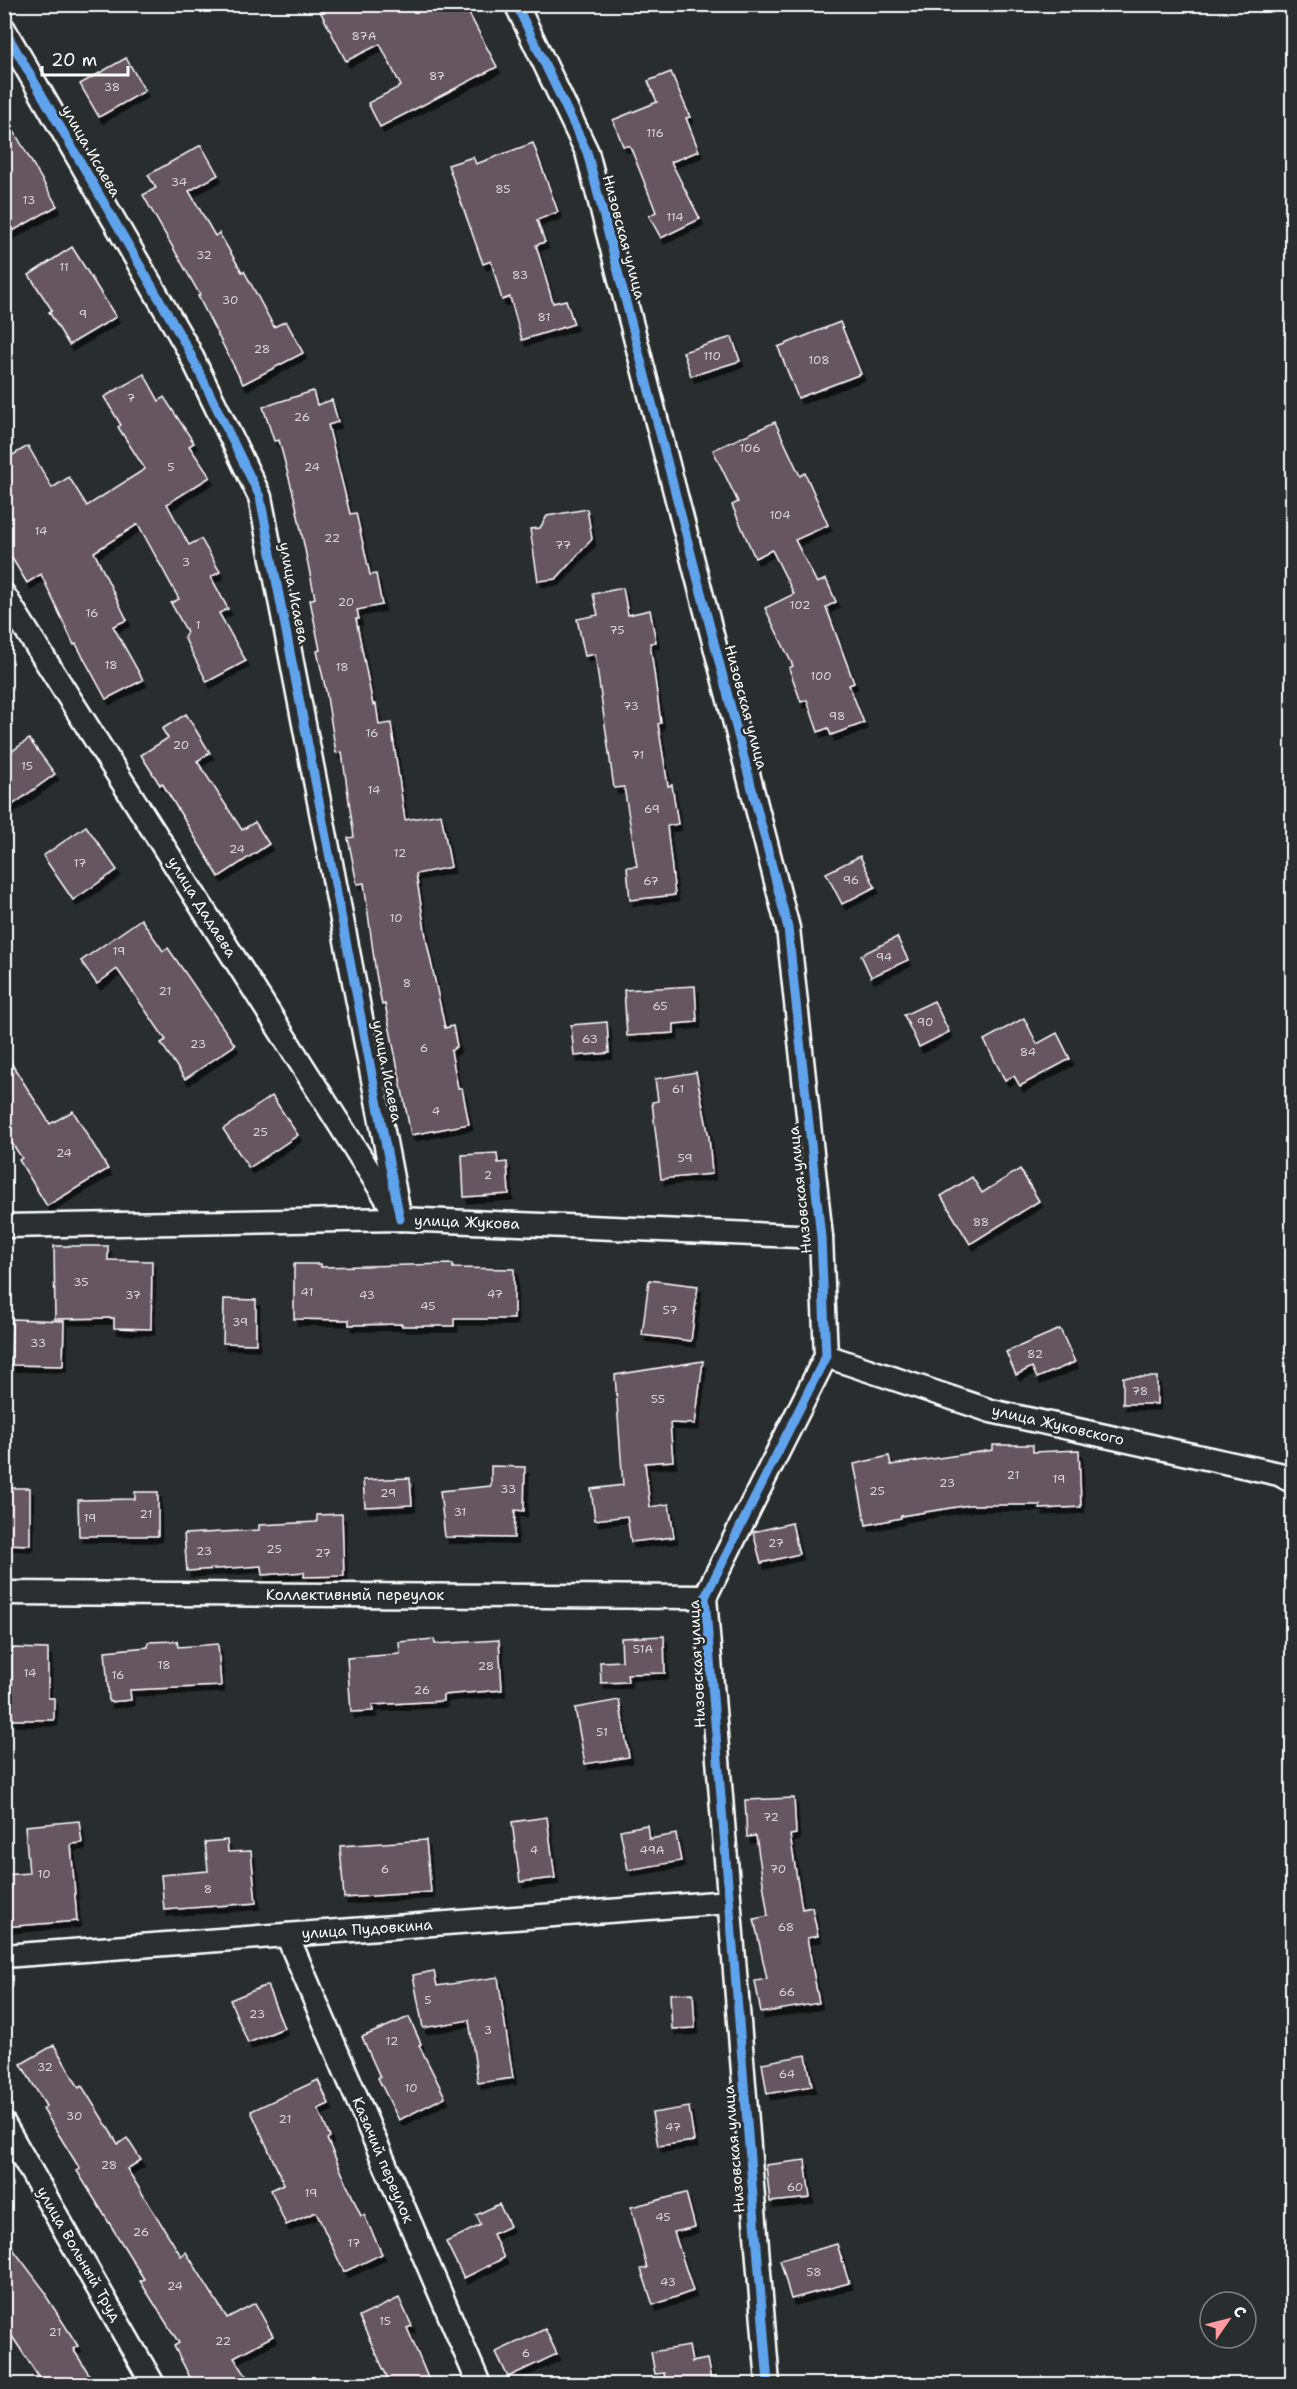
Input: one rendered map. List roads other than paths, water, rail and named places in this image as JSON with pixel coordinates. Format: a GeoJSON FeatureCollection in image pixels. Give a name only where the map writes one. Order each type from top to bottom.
{"type":"FeatureCollection","features":[{"type":"Feature","properties":{"kind":"street","name":"Низовская улица"},"geometry":{"type":"LineString","coordinates":[[516,4],[587,152],[788,928],[821,1237],[826,1356],[705,1597],[768,2385]]}},
{"type":"Feature","properties":{"kind":"street","name":"улица Исаева"},"geometry":{"type":"LineString","coordinates":[[4,29],[188,349],[260,497],[400,1219]]}},
{"type":"Feature","properties":{"kind":"street","name":"улица Дадаева"},"geometry":{"type":"LineString","coordinates":[[4,595],[400,1219]]}},
{"type":"Feature","properties":{"kind":"street","name":"улица Жукова"},"geometry":{"type":"LineString","coordinates":[[5,1227],[400,1219],[821,1237]]}},
{"type":"Feature","properties":{"kind":"street","name":"улица Жуковского"},"geometry":{"type":"LineString","coordinates":[[826,1356],[991,1411],[1279,1474],[1293,1481]]}},
{"type":"Feature","properties":{"kind":"street","name":"Коллективный переулок"},"geometry":{"type":"LineString","coordinates":[[4,1593],[705,1597]]}},
{"type":"Feature","properties":{"kind":"street","name":"улица Пудовкина"},"geometry":{"type":"LineString","coordinates":[[4,1956],[729,1902]]}},
{"type":"Feature","properties":{"kind":"street","name":"Казачий переулок"},"geometry":{"type":"LineString","coordinates":[[287,1935],[479,2385]]}},
{"type":"Feature","properties":{"kind":"street","name":"улица Вольный Труд"},"geometry":{"type":"LineString","coordinates":[[4,2124],[153,2385]]}}]}
